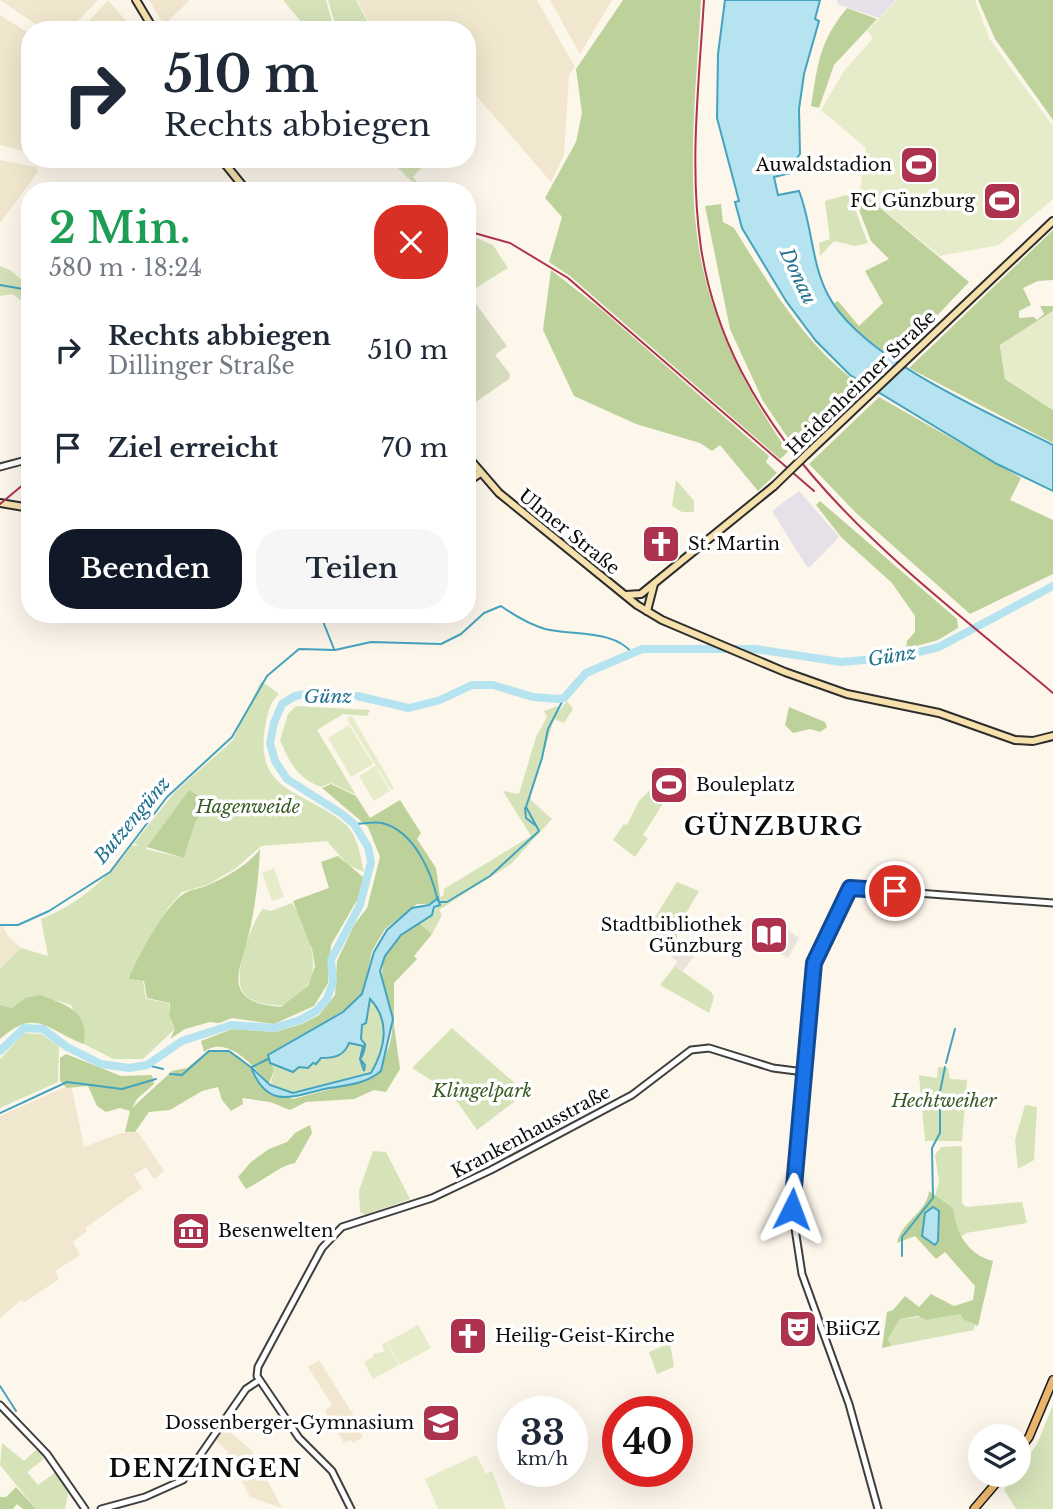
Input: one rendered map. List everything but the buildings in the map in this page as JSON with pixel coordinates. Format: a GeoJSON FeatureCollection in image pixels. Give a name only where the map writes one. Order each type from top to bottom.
{"type":"FeatureCollection","features":[{"type":"Feature","properties":{"kind":"main road"},"geometry":{"type":"LineString","coordinates":[[136,0],[149,21]]}},
{"type":"Feature","properties":{"kind":"main road"},"geometry":{"type":"LineString","coordinates":[[228,168],[239,182]]}},
{"type":"Feature","properties":{"kind":"main road","name":"Heidenheimer Straße"},"geometry":{"type":"LineString","coordinates":[[624,595],[638,596],[774,486],[1053,221]]}},
{"type":"Feature","properties":{"kind":"main road","name":"Ulmer Straße"},"geometry":{"type":"LineString","coordinates":[[476,470],[624,595],[662,620],[780,670],[847,694],[939,713],[1023,741],[1053,736]]}},
{"type":"Feature","properties":{"kind":"main road"},"geometry":{"type":"LineString","coordinates":[[0,503],[21,506]]}},
{"type":"Feature","properties":{"kind":"main road"},"geometry":{"type":"LineString","coordinates":[[647,611],[655,583]]}},
{"type":"Feature","properties":{"kind":"main road"},"geometry":{"type":"LineString","coordinates":[[1031,1432],[1053,1380]]}},
{"type":"Feature","properties":{"kind":"main road"},"geometry":{"type":"LineString","coordinates":[[974,1509],[993,1487]]}},
{"type":"Feature","properties":{"kind":"street"},"geometry":{"type":"LineString","coordinates":[[0,467],[21,461]]}},
{"type":"Feature","properties":{"kind":"street"},"geometry":{"type":"LineString","coordinates":[[877,1509],[849,1404],[816,1321],[798,1258],[793,1185],[815,957],[850,888],[1053,903]]}},
{"type":"Feature","properties":{"kind":"street","name":"Krankenhausstraße"},"geometry":{"type":"LineString","coordinates":[[258,1381],[258,1367],[322,1248],[335,1233],[352,1223],[461,1186],[632,1095],[691,1051],[712,1049],[774,1069],[804,1072]]}},
{"type":"Feature","properties":{"kind":"street"},"geometry":{"type":"LineString","coordinates":[[101,1509],[145,1497],[183,1480],[246,1389],[258,1381],[299,1438],[332,1471],[351,1509]]}},
{"type":"Feature","properties":{"kind":"street"},"geometry":{"type":"LineString","coordinates":[[0,1405],[45,1451],[85,1509]]}},
{"type":"Feature","properties":{"kind":"shaded area"},"geometry":{"type":"Polygon","coordinates":[[[0,0],[98,0],[78,21],[31,21],[0,0]]]}},
{"type":"Feature","properties":{"kind":"shaded area"},"geometry":{"type":"Polygon","coordinates":[[[108,0],[126,21],[89,21],[108,0]]]}},
{"type":"Feature","properties":{"kind":"shaded area"},"geometry":{"type":"Polygon","coordinates":[[[149,0],[190,0],[168,21],[162,21],[149,0]]]}},
{"type":"Feature","properties":{"kind":"shaded area"},"geometry":{"type":"Polygon","coordinates":[[[357,0],[537,0],[575,67],[569,74],[564,155],[551,182],[476,95],[476,21],[368,21],[357,0]]]}},
{"type":"Feature","properties":{"kind":"shaded area"},"geometry":{"type":"Polygon","coordinates":[[[550,0],[612,0],[580,54],[550,0]]]}},
{"type":"Feature","properties":{"kind":"shaded area"},"geometry":{"type":"Polygon","coordinates":[[[837,0],[896,0],[879,18],[837,4],[837,0]]]}},
{"type":"Feature","properties":{"kind":"shaded area"},"geometry":{"type":"Polygon","coordinates":[[[0,15],[21,28],[21,151],[0,145],[0,15]]]}},
{"type":"Feature","properties":{"kind":"shaded area"},"geometry":{"type":"Polygon","coordinates":[[[0,160],[21,164],[21,168],[36,168],[38,172],[31,182],[21,182],[21,195],[0,223],[0,160]]]}},
{"type":"Feature","properties":{"kind":"shaded area"},"geometry":{"type":"Polygon","coordinates":[[[799,491],[839,537],[810,567],[807,567],[772,511],[799,491]]]}},
{"type":"Feature","properties":{"kind":"shaded area"},"geometry":{"type":"Polygon","coordinates":[[[781,925],[799,938],[788,958],[768,946],[781,925]]]}},
{"type":"Feature","properties":{"kind":"shaded area"},"geometry":{"type":"Polygon","coordinates":[[[0,926],[3,926],[8,936],[21,948],[0,969],[0,926]]]}},
{"type":"Feature","properties":{"kind":"shaded area"},"geometry":{"type":"Polygon","coordinates":[[[681,941],[690,946],[694,941],[702,946],[682,972],[675,966],[677,961],[671,957],[681,941]]]}},
{"type":"Feature","properties":{"kind":"shaded area"},"geometry":{"type":"Polygon","coordinates":[[[65,1087],[72,1089],[84,1147],[121,1133],[138,1132],[164,1171],[154,1179],[146,1167],[134,1175],[142,1188],[85,1228],[87,1231],[73,1242],[80,1255],[55,1271],[59,1279],[25,1302],[21,1300],[0,1318],[0,1116],[65,1087]]]}},
{"type":"Feature","properties":{"kind":"shaded area"},"geometry":{"type":"Polygon","coordinates":[[[319,1360],[354,1416],[352,1418],[363,1437],[353,1443],[351,1440],[344,1443],[325,1411],[332,1405],[308,1367],[319,1360]]]}},
{"type":"Feature","properties":{"kind":"shaded area"},"geometry":{"type":"Polygon","coordinates":[[[226,1428],[252,1451],[282,1508],[250,1497],[238,1473],[224,1457],[228,1452],[216,1440],[226,1428]]]}},
{"type":"Feature","properties":{"kind":"green space"},"geometry":{"type":"Polygon","coordinates":[[[283,0],[326,0],[332,21],[300,21],[283,0]]]}},
{"type":"Feature","properties":{"kind":"green space"},"geometry":{"type":"Polygon","coordinates":[[[328,0],[356,0],[367,21],[334,21],[328,0]]]}},
{"type":"Feature","properties":{"kind":"green space"},"geometry":{"type":"Polygon","coordinates":[[[623,0],[701,0],[693,156],[699,249],[712,304],[722,330],[758,405],[788,452],[780,459],[570,276],[549,262],[562,217],[545,198],[576,142],[582,113],[576,69],[623,0]]]}},
{"type":"Feature","properties":{"kind":"green space"},"geometry":{"type":"Polygon","coordinates":[[[897,0],[975,0],[989,38],[1053,126],[1053,199],[999,245],[940,256],[860,191],[866,148],[821,110],[844,71],[873,38],[867,31],[897,0]]]}},
{"type":"Feature","properties":{"kind":"green space"},"geometry":{"type":"Polygon","coordinates":[[[978,0],[1053,0],[1053,120],[995,39],[978,0]]]}},
{"type":"Feature","properties":{"kind":"green space"},"geometry":{"type":"Polygon","coordinates":[[[847,8],[877,19],[834,65],[819,108],[811,106],[825,43],[847,8]]]}},
{"type":"Feature","properties":{"kind":"green space"},"geometry":{"type":"Polygon","coordinates":[[[398,168],[421,168],[413,177],[417,182],[411,181],[398,168]]]}},
{"type":"Feature","properties":{"kind":"green space"},"geometry":{"type":"Polygon","coordinates":[[[861,192],[969,282],[895,360],[847,323],[834,303],[838,301],[859,326],[883,303],[865,271],[889,259],[871,241],[853,194],[861,192]]]}},
{"type":"Feature","properties":{"kind":"green space"},"geometry":{"type":"Polygon","coordinates":[[[850,196],[868,243],[855,246],[834,241],[820,256],[819,243],[830,239],[825,201],[850,196]]]}},
{"type":"Feature","properties":{"kind":"green space"},"geometry":{"type":"Polygon","coordinates":[[[721,204],[723,222],[734,228],[760,270],[807,335],[825,355],[863,386],[850,397],[853,400],[798,453],[763,401],[730,329],[705,206],[721,204]]]}},
{"type":"Feature","properties":{"kind":"green space"},"geometry":{"type":"Polygon","coordinates":[[[1053,230],[1053,280],[1038,281],[1023,288],[1031,305],[1019,311],[1019,318],[1034,317],[1037,320],[1044,314],[1040,306],[1053,306],[1053,311],[1000,345],[1005,379],[1053,410],[1053,443],[909,368],[1053,230]]]}},
{"type":"Feature","properties":{"kind":"green space"},"geometry":{"type":"Polygon","coordinates":[[[476,238],[493,245],[508,268],[476,288],[476,238]]]}},
{"type":"Feature","properties":{"kind":"green space"},"geometry":{"type":"Polygon","coordinates":[[[0,266],[21,279],[21,300],[13,294],[0,296],[0,266]]]}},
{"type":"Feature","properties":{"kind":"green space"},"geometry":{"type":"Polygon","coordinates":[[[551,270],[602,310],[769,456],[766,462],[777,473],[758,491],[720,445],[712,451],[700,443],[636,424],[574,396],[543,330],[551,270]]]}},
{"type":"Feature","properties":{"kind":"green space"},"geometry":{"type":"Polygon","coordinates":[[[476,304],[507,346],[495,355],[510,374],[509,379],[476,402],[476,304]]]}},
{"type":"Feature","properties":{"kind":"green space"},"geometry":{"type":"Polygon","coordinates":[[[1053,311],[1053,410],[1005,379],[1000,345],[1053,311]]]}},
{"type":"Feature","properties":{"kind":"green space"},"geometry":{"type":"Polygon","coordinates":[[[879,397],[1021,478],[1010,500],[1053,520],[1053,574],[970,614],[856,513],[809,464],[879,397]]]}},
{"type":"Feature","properties":{"kind":"green space"},"geometry":{"type":"Polygon","coordinates":[[[676,480],[694,501],[694,512],[682,512],[672,506],[676,480]]]}},
{"type":"Feature","properties":{"kind":"green space"},"geometry":{"type":"Polygon","coordinates":[[[820,501],[957,619],[958,628],[938,640],[906,649],[907,641],[915,632],[915,616],[892,583],[841,537],[816,505],[820,501]]]}},
{"type":"Feature","properties":{"kind":"green space","name":"Hagenweide"},"geometry":{"type":"Polygon","coordinates":[[[261,681],[279,694],[271,705],[266,723],[264,749],[267,766],[286,788],[329,812],[349,828],[358,845],[364,872],[348,865],[327,841],[261,846],[235,869],[207,885],[182,892],[168,908],[127,979],[143,981],[146,999],[169,1003],[169,1015],[175,1029],[143,1059],[113,1059],[84,1044],[85,1037],[71,1005],[34,998],[12,1008],[0,1005],[0,969],[21,948],[48,956],[41,919],[80,898],[103,879],[132,845],[139,846],[134,843],[175,792],[233,740],[261,681]],[[189,790],[146,849],[184,858],[195,823],[208,801],[189,790]]]}},
{"type":"Feature","properties":{"kind":"green space"},"geometry":{"type":"Polygon","coordinates":[[[567,701],[573,709],[564,723],[554,719],[531,795],[531,800],[552,819],[511,864],[439,910],[442,915],[432,934],[419,923],[432,915],[444,889],[531,836],[503,791],[519,794],[536,737],[547,717],[544,711],[558,706],[559,711],[567,701]]]}},
{"type":"Feature","properties":{"kind":"green space"},"geometry":{"type":"Polygon","coordinates":[[[296,706],[370,710],[367,716],[343,714],[317,730],[356,795],[331,783],[321,787],[312,783],[300,774],[291,762],[280,740],[288,714],[296,706]]]}},
{"type":"Feature","properties":{"kind":"green space"},"geometry":{"type":"Polygon","coordinates":[[[789,707],[825,722],[827,727],[820,732],[810,729],[793,733],[785,725],[789,707]]]}},
{"type":"Feature","properties":{"kind":"green space"},"geometry":{"type":"Polygon","coordinates":[[[352,716],[394,788],[391,790],[347,719],[352,716]]]}},
{"type":"Feature","properties":{"kind":"green space"},"geometry":{"type":"Polygon","coordinates":[[[349,725],[373,764],[351,777],[328,738],[349,725]]]}},
{"type":"Feature","properties":{"kind":"green space"},"geometry":{"type":"Polygon","coordinates":[[[375,766],[390,791],[374,801],[359,776],[375,766]]]}},
{"type":"Feature","properties":{"kind":"green space"},"geometry":{"type":"Polygon","coordinates":[[[675,772],[681,775],[643,835],[648,838],[635,857],[613,840],[624,824],[627,825],[639,801],[651,789],[656,792],[675,772]]]}},
{"type":"Feature","properties":{"kind":"green space"},"geometry":{"type":"Polygon","coordinates":[[[331,784],[356,796],[370,818],[400,800],[421,833],[417,839],[436,868],[440,897],[431,904],[417,904],[385,929],[372,951],[363,994],[343,1011],[268,1054],[274,1071],[269,1083],[240,1055],[222,1047],[204,1052],[201,1041],[232,1029],[275,1032],[302,1024],[319,1015],[335,995],[337,961],[354,925],[367,908],[380,857],[368,827],[322,788],[331,784]]]}},
{"type":"Feature","properties":{"kind":"green space"},"geometry":{"type":"Polygon","coordinates":[[[189,790],[208,801],[195,823],[184,858],[147,847],[189,790]]]}},
{"type":"Feature","properties":{"kind":"green space"},"geometry":{"type":"Polygon","coordinates":[[[260,849],[255,903],[239,974],[242,992],[254,1001],[281,1007],[308,986],[315,966],[312,949],[293,901],[329,888],[321,862],[338,856],[363,877],[360,895],[331,945],[328,983],[314,1006],[274,1024],[232,1018],[185,1029],[170,1039],[175,1029],[169,1015],[170,1003],[147,998],[144,981],[128,979],[132,970],[153,932],[177,899],[235,871],[260,849]]]}},
{"type":"Feature","properties":{"kind":"green space"},"geometry":{"type":"Polygon","coordinates":[[[274,868],[284,897],[272,901],[262,873],[274,868]]]}},
{"type":"Feature","properties":{"kind":"green space"},"geometry":{"type":"Polygon","coordinates":[[[677,882],[699,891],[686,913],[689,915],[678,932],[675,946],[647,930],[677,882]]]}},
{"type":"Feature","properties":{"kind":"green space"},"geometry":{"type":"Polygon","coordinates":[[[292,903],[307,932],[313,956],[311,977],[302,992],[281,1006],[254,1001],[245,995],[240,983],[242,961],[249,936],[263,909],[271,911],[292,903]]]}},
{"type":"Feature","properties":{"kind":"green space"},"geometry":{"type":"Polygon","coordinates":[[[419,923],[432,934],[414,956],[417,959],[394,983],[394,1025],[400,1069],[386,1092],[374,1090],[354,1099],[306,1102],[290,1110],[270,1102],[242,1098],[243,1104],[231,1111],[222,1100],[218,1087],[202,1091],[170,1110],[149,1112],[135,1132],[125,1132],[130,1111],[120,1108],[106,1112],[97,1106],[88,1086],[67,1088],[60,1081],[60,1058],[66,1054],[121,1076],[152,1075],[154,1084],[137,1099],[132,1108],[172,1071],[187,1068],[209,1050],[229,1051],[238,1056],[251,1067],[261,1086],[293,1099],[373,1078],[387,1051],[392,1029],[383,982],[384,961],[400,937],[419,923]]]}},
{"type":"Feature","properties":{"kind":"green space"},"geometry":{"type":"Polygon","coordinates":[[[675,966],[711,992],[714,997],[709,1013],[660,985],[675,966]]]}},
{"type":"Feature","properties":{"kind":"green space"},"geometry":{"type":"Polygon","coordinates":[[[40,995],[74,1010],[83,1024],[84,1044],[42,1024],[33,1023],[12,1029],[0,1039],[0,1005],[12,1008],[25,998],[40,995]]]}},
{"type":"Feature","properties":{"kind":"green space"},"geometry":{"type":"Polygon","coordinates":[[[370,998],[381,1016],[384,1035],[380,1054],[371,1073],[293,1093],[270,1085],[274,1072],[270,1063],[293,1072],[308,1063],[336,1055],[349,1043],[363,1044],[365,1048],[361,1039],[362,1025],[366,1023],[370,998]]]}},
{"type":"Feature","properties":{"kind":"green space","name":"Klingelpark"},"geometry":{"type":"Polygon","coordinates":[[[452,1028],[526,1093],[477,1130],[451,1093],[412,1068],[452,1028]]]}},
{"type":"Feature","properties":{"kind":"green space"},"geometry":{"type":"Polygon","coordinates":[[[24,1033],[41,1034],[59,1046],[58,1082],[0,1108],[0,1059],[24,1033]]]}},
{"type":"Feature","properties":{"kind":"green space","name":"Hechtweiher"},"geometry":{"type":"Polygon","coordinates":[[[938,1067],[948,1068],[950,1079],[967,1080],[962,1141],[925,1141],[919,1075],[937,1078],[938,1067]]]}},
{"type":"Feature","properties":{"kind":"green space"},"geometry":{"type":"Polygon","coordinates":[[[1025,1105],[1037,1107],[1034,1160],[1018,1169],[1015,1140],[1025,1105]]]}},
{"type":"Feature","properties":{"kind":"green space"},"geometry":{"type":"Polygon","coordinates":[[[310,1125],[312,1133],[295,1163],[246,1189],[238,1177],[251,1162],[269,1149],[287,1142],[295,1133],[310,1125]]]}},
{"type":"Feature","properties":{"kind":"green space"},"geometry":{"type":"Polygon","coordinates":[[[962,1146],[962,1203],[966,1207],[1022,1202],[1027,1223],[966,1233],[961,1237],[955,1228],[953,1208],[935,1196],[939,1182],[935,1155],[941,1147],[962,1146]]]}},
{"type":"Feature","properties":{"kind":"green space"},"geometry":{"type":"Polygon","coordinates":[[[373,1151],[386,1152],[410,1199],[365,1215],[360,1212],[359,1191],[373,1151]]]}},
{"type":"Feature","properties":{"kind":"green space"},"geometry":{"type":"Polygon","coordinates":[[[929,1191],[953,1208],[960,1234],[970,1248],[993,1261],[978,1326],[964,1320],[960,1314],[926,1320],[918,1316],[900,1319],[888,1339],[891,1346],[882,1348],[887,1312],[893,1310],[905,1296],[919,1307],[931,1294],[954,1306],[973,1300],[975,1286],[945,1252],[936,1259],[915,1236],[897,1243],[904,1229],[924,1205],[929,1191]]]}},
{"type":"Feature","properties":{"kind":"green space"},"geometry":{"type":"Polygon","coordinates":[[[960,1313],[964,1320],[975,1325],[974,1330],[891,1346],[888,1339],[900,1319],[960,1313]]]}},
{"type":"Feature","properties":{"kind":"green space"},"geometry":{"type":"Polygon","coordinates":[[[418,1325],[431,1348],[400,1365],[387,1342],[418,1325]]]}},
{"type":"Feature","properties":{"kind":"green space"},"geometry":{"type":"Polygon","coordinates":[[[386,1342],[399,1365],[373,1379],[364,1362],[373,1357],[373,1354],[385,1351],[382,1345],[386,1342]]]}},
{"type":"Feature","properties":{"kind":"green space"},"geometry":{"type":"Polygon","coordinates":[[[670,1343],[674,1367],[657,1374],[649,1352],[670,1343]]]}},
{"type":"Feature","properties":{"kind":"green space"},"geometry":{"type":"Polygon","coordinates":[[[1053,1405],[1053,1509],[1016,1509],[1004,1490],[1006,1487],[1031,1487],[1031,1453],[1053,1405]]]}},
{"type":"Feature","properties":{"kind":"green space"},"geometry":{"type":"Polygon","coordinates":[[[2,1443],[24,1461],[37,1449],[45,1458],[27,1472],[38,1485],[56,1472],[69,1489],[65,1509],[36,1509],[0,1465],[2,1443]]]}},
{"type":"Feature","properties":{"kind":"green space"},"geometry":{"type":"Polygon","coordinates":[[[476,1455],[486,1474],[492,1471],[506,1509],[438,1509],[425,1479],[476,1455]]]}},
{"type":"Feature","properties":{"kind":"green space"},"geometry":{"type":"Polygon","coordinates":[[[16,1487],[36,1509],[23,1509],[17,1504],[13,1509],[0,1509],[0,1497],[6,1497],[16,1487]]]}},
{"type":"Feature","properties":{"kind":"water","name":"Donau"},"geometry":{"type":"Polygon","coordinates":[[[725,0],[820,0],[815,19],[819,21],[804,74],[799,109],[800,154],[794,162],[795,172],[774,177],[778,195],[799,191],[822,281],[843,317],[895,361],[962,400],[1053,445],[1053,491],[997,464],[850,375],[816,341],[786,301],[742,228],[735,202],[739,201],[717,118],[718,54],[725,0]]]}},
{"type":"Feature","properties":{"kind":"water"},"geometry":{"type":"Polygon","coordinates":[[[438,898],[440,905],[434,907],[432,915],[401,935],[385,956],[380,971],[393,1019],[381,1071],[356,1083],[284,1097],[266,1090],[251,1067],[270,1085],[293,1093],[371,1073],[380,1054],[384,1035],[381,1016],[370,999],[366,1023],[362,1025],[361,1039],[365,1046],[360,1059],[363,1046],[349,1043],[338,1055],[321,1058],[308,1068],[299,1067],[293,1072],[270,1063],[268,1055],[343,1012],[362,994],[374,952],[387,930],[412,908],[429,905],[438,898]]]}},
{"type":"Feature","properties":{"kind":"water"},"geometry":{"type":"Polygon","coordinates":[[[933,1207],[939,1211],[938,1241],[935,1245],[922,1236],[925,1213],[933,1207]]]}},
{"type":"Feature","properties":{"kind":"waterway"},"geometry":{"type":"LineString","coordinates":[[0,285],[21,289]]}},
{"type":"Feature","properties":{"kind":"waterway","name":"Günz"},"geometry":{"type":"LineString","coordinates":[[0,1051],[24,1028],[43,1029],[67,1047],[101,1064],[129,1068],[147,1065],[182,1041],[231,1025],[274,1028],[300,1020],[316,1011],[327,999],[333,982],[331,960],[360,905],[371,862],[368,847],[354,824],[287,779],[275,761],[270,743],[274,723],[282,704],[295,696],[311,693],[357,696],[409,708],[440,700],[472,685],[493,685],[533,697],[559,699],[564,698],[586,673],[642,649],[755,649],[841,662],[899,657],[939,647],[1053,586]]}},
{"type":"Feature","properties":{"kind":"waterway","name":"Butzengünz"},"geometry":{"type":"LineString","coordinates":[[476,620],[484,613],[501,606],[539,627],[604,637],[625,646],[633,654]]}},
{"type":"Feature","properties":{"kind":"waterway"},"geometry":{"type":"LineString","coordinates":[[324,623],[334,649]]}},
{"type":"Feature","properties":{"kind":"waterway","name":"Butzengünz"},"geometry":{"type":"LineString","coordinates":[[0,925],[18,925],[49,911],[110,872],[167,797],[232,737],[267,676],[299,649],[335,650],[371,642],[441,644],[461,634],[473,623]]}},
{"type":"Feature","properties":{"kind":"waterway"},"geometry":{"type":"LineString","coordinates":[[439,902],[447,902],[490,876],[539,831],[526,807],[548,729],[564,698]]}},
{"type":"Feature","properties":{"kind":"waterway"},"geometry":{"type":"LineString","coordinates":[[525,808],[526,818],[535,825]]}},
{"type":"Feature","properties":{"kind":"waterway"},"geometry":{"type":"LineString","coordinates":[[354,824],[382,823],[403,834],[426,865],[438,901]]}},
{"type":"Feature","properties":{"kind":"waterway"},"geometry":{"type":"LineString","coordinates":[[946,1063],[955,1029]]}},
{"type":"Feature","properties":{"kind":"waterway"},"geometry":{"type":"LineString","coordinates":[[170,1074],[182,1075],[209,1051],[229,1051],[252,1068]]}},
{"type":"Feature","properties":{"kind":"waterway"},"geometry":{"type":"LineString","coordinates":[[252,1067],[268,1059]]}},
{"type":"Feature","properties":{"kind":"waterway"},"geometry":{"type":"LineString","coordinates":[[147,1065],[163,1069]]}},
{"type":"Feature","properties":{"kind":"waterway"},"geometry":{"type":"LineString","coordinates":[[902,1256],[902,1237],[933,1198],[932,1148],[940,1133],[940,1092],[945,1067]]}},
{"type":"Feature","properties":{"kind":"waterway"},"geometry":{"type":"LineString","coordinates":[[0,1113],[67,1082],[122,1089],[156,1079]]}},
{"type":"Feature","properties":{"kind":"waterway"},"geometry":{"type":"LineString","coordinates":[[0,1386],[16,1411]]}},
{"type":"Feature","properties":{"kind":"railway"},"geometry":{"type":"LineString","coordinates":[[704,0],[695,155],[697,217],[701,248],[719,320],[749,385],[788,445],[834,500],[886,552],[1053,693]]}},
{"type":"Feature","properties":{"kind":"railway"},"geometry":{"type":"LineString","coordinates":[[476,234],[510,243],[568,278],[814,491]]}},
{"type":"Feature","properties":{"kind":"railway"},"geometry":{"type":"LineString","coordinates":[[0,504],[21,486]]}},
{"type":"Feature","properties":{"kind":"place","name":"Auwaldstadion"},"geometry":{"type":"Point","coordinates":[919,165]}},
{"type":"Feature","properties":{"kind":"place","name":"FC Günzburg"},"geometry":{"type":"Point","coordinates":[1002,201]}},
{"type":"Feature","properties":{"kind":"place","name":"St. Martin"},"geometry":{"type":"Point","coordinates":[661,544]}},
{"type":"Feature","properties":{"kind":"place","name":"Bouleplatz"},"geometry":{"type":"Point","coordinates":[669,785]}},
{"type":"Feature","properties":{"kind":"place","name":"Stadtbibliothek Günzburg"},"geometry":{"type":"Point","coordinates":[769,935]}},
{"type":"Feature","properties":{"kind":"place","name":"Besenwelten"},"geometry":{"type":"Point","coordinates":[191,1231]}},
{"type":"Feature","properties":{"kind":"place","name":"BiiGZ"},"geometry":{"type":"Point","coordinates":[798,1329]}},
{"type":"Feature","properties":{"kind":"place","name":"Heilig-Geist-Kirche"},"geometry":{"type":"Point","coordinates":[468,1336]}},
{"type":"Feature","properties":{"kind":"place","name":"Dossenberger-Gymnasium"},"geometry":{"type":"Point","coordinates":[441,1423]}},
{"type":"Feature","properties":{"kind":"district","name":"GÜNZBURG"},"geometry":{"type":"Point","coordinates":[774,826]}},
{"type":"Feature","properties":{"kind":"district","name":"DENZINGEN"},"geometry":{"type":"Point","coordinates":[206,1468]}},
{"type":"Feature","properties":{"kind":"route"},"geometry":{"type":"LineString","coordinates":[[792,1209],[815,957],[850,888],[895,891]]}}]}
